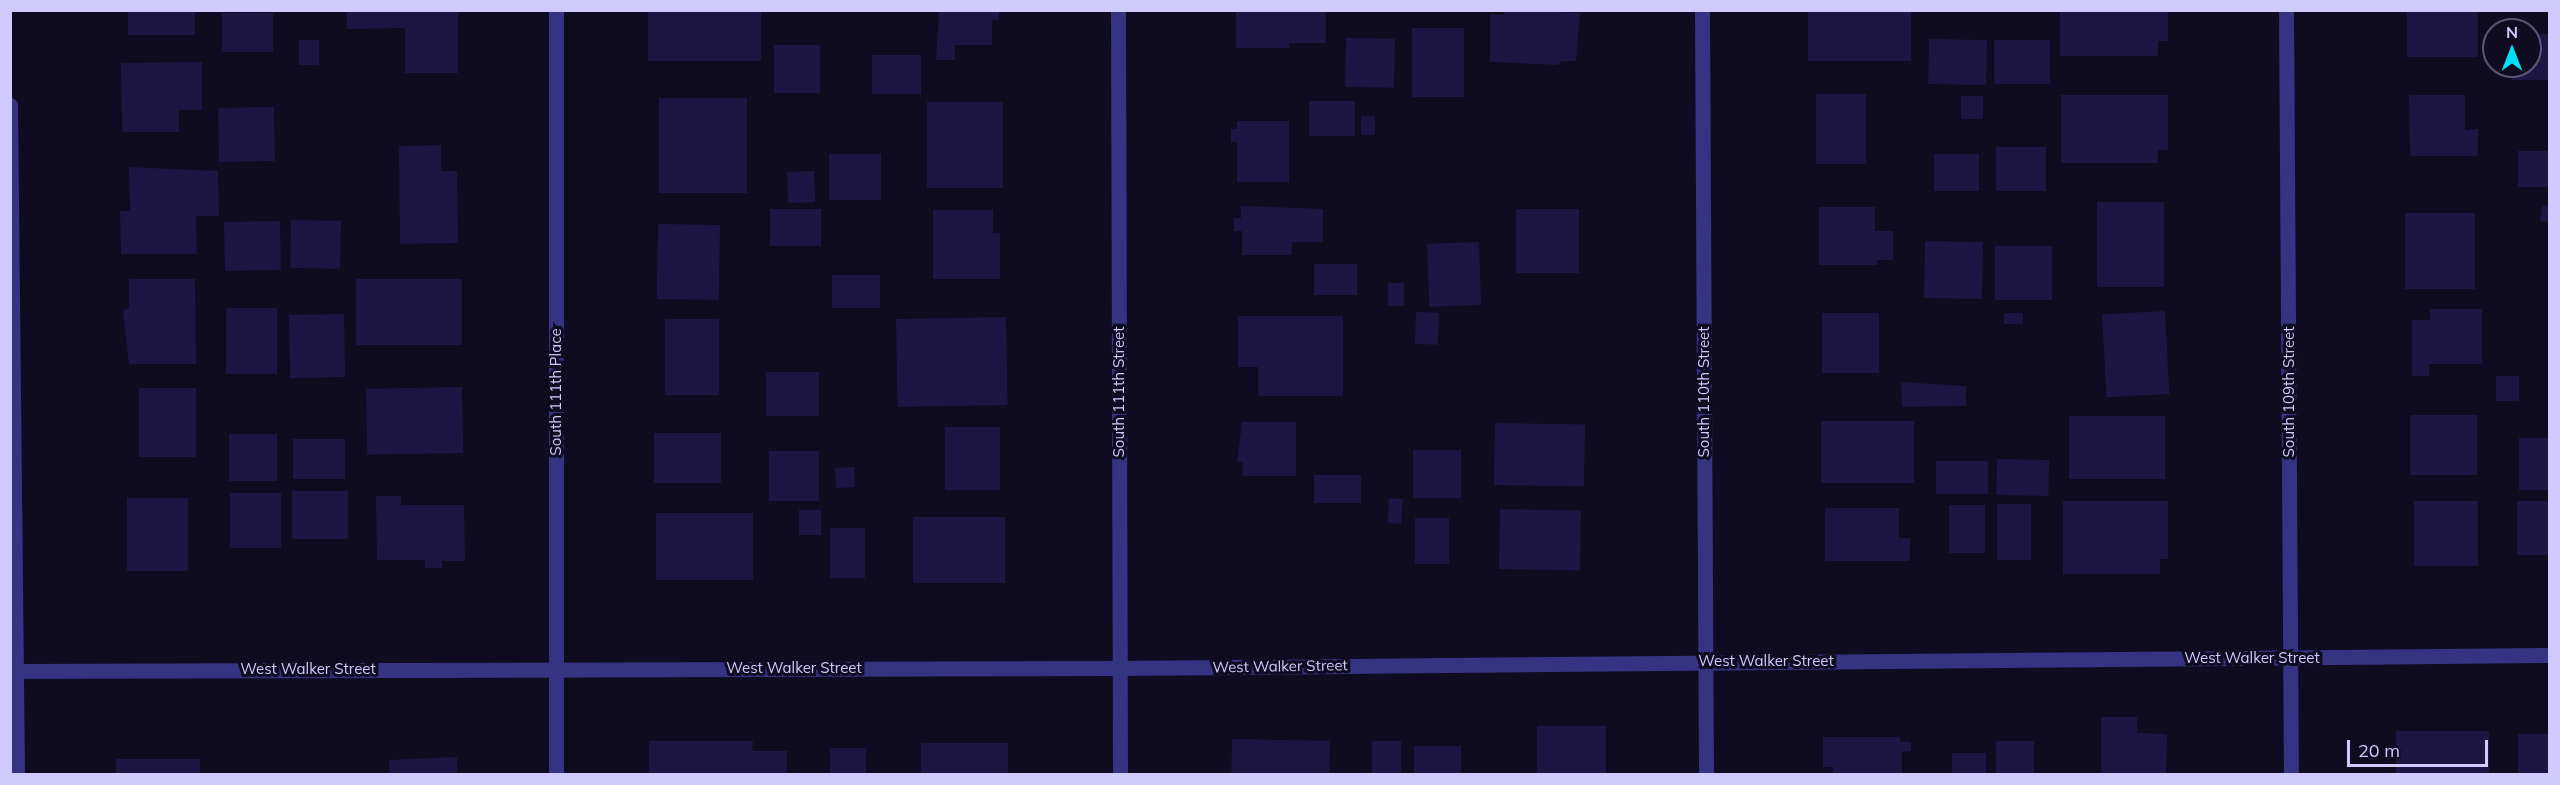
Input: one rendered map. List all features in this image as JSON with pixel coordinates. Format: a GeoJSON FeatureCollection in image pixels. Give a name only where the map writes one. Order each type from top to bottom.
{"type":"FeatureCollection","features":[{"type":"Feature","properties":{"kind":"street","name":"South 111th Place"},"geometry":{"type":"LineString","coordinates":[[556,10],[556,774]]}},
{"type":"Feature","properties":{"kind":"street","name":"South 111th Street"},"geometry":{"type":"LineString","coordinates":[[1118,10],[1120,774]]}},
{"type":"Feature","properties":{"kind":"street","name":"South 110th Street"},"geometry":{"type":"LineString","coordinates":[[1702,10],[1706,774]]}},
{"type":"Feature","properties":{"kind":"street","name":"South 109th Street"},"geometry":{"type":"LineString","coordinates":[[2286,10],[2291,774]]}},
{"type":"Feature","properties":{"kind":"street"},"geometry":{"type":"LineString","coordinates":[[10,105],[14,671],[17,774]]}},
{"type":"Feature","properties":{"kind":"street","name":"West Walker Street"},"geometry":{"type":"LineString","coordinates":[[14,671],[1120,668],[2550,655]]}},
{"type":"Feature","properties":{"kind":"building"},"geometry":{"type":"Polygon","coordinates":[[[128,10],[195,10],[195,35],[128,35],[128,10]]]}},
{"type":"Feature","properties":{"kind":"building"},"geometry":{"type":"Polygon","coordinates":[[[347,10],[458,10],[458,73],[405,73],[405,28],[347,29],[347,10]]]}},
{"type":"Feature","properties":{"kind":"building"},"geometry":{"type":"Polygon","coordinates":[[[648,10],[761,10],[761,61],[648,61],[648,10]]]}},
{"type":"Feature","properties":{"kind":"building"},"geometry":{"type":"Polygon","coordinates":[[[939,10],[999,10],[999,20],[992,20],[992,45],[955,45],[955,60],[936,60],[939,10]]]}},
{"type":"Feature","properties":{"kind":"building"},"geometry":{"type":"Polygon","coordinates":[[[1236,10],[1326,10],[1326,43],[1289,43],[1289,48],[1236,48],[1236,10]]]}},
{"type":"Feature","properties":{"kind":"building"},"geometry":{"type":"Polygon","coordinates":[[[1504,10],[1580,13],[1576,61],[1562,61],[1557,65],[1490,62],[1490,14],[1504,15],[1504,10]]]}},
{"type":"Feature","properties":{"kind":"building"},"geometry":{"type":"Polygon","coordinates":[[[1808,10],[1911,10],[1911,61],[1808,61],[1808,10]]]}},
{"type":"Feature","properties":{"kind":"building"},"geometry":{"type":"Polygon","coordinates":[[[2060,10],[2168,10],[2168,41],[2158,41],[2158,56],[2060,56],[2060,10]]]}},
{"type":"Feature","properties":{"kind":"building"},"geometry":{"type":"Polygon","coordinates":[[[2407,10],[2478,10],[2478,57],[2407,57],[2407,10]]]}},
{"type":"Feature","properties":{"kind":"building"},"geometry":{"type":"Polygon","coordinates":[[[222,13],[273,13],[273,52],[222,52],[222,13]]]}},
{"type":"Feature","properties":{"kind":"building"},"geometry":{"type":"Polygon","coordinates":[[[1412,28],[1464,28],[1464,97],[1412,97],[1412,28]]]}},
{"type":"Feature","properties":{"kind":"building"},"geometry":{"type":"Polygon","coordinates":[[[2542,34],[2550,34],[2550,80],[2512,80],[2512,78],[2542,78],[2542,34]]]}},
{"type":"Feature","properties":{"kind":"building"},"geometry":{"type":"Polygon","coordinates":[[[1346,38],[1395,39],[1394,88],[1345,87],[1346,38]]]}},
{"type":"Feature","properties":{"kind":"building"},"geometry":{"type":"Polygon","coordinates":[[[1929,39],[1987,40],[1986,85],[1928,84],[1929,39]]]}},
{"type":"Feature","properties":{"kind":"building"},"geometry":{"type":"Polygon","coordinates":[[[299,40],[319,40],[319,65],[299,65],[299,40]]]}},
{"type":"Feature","properties":{"kind":"building"},"geometry":{"type":"Polygon","coordinates":[[[1994,40],[2050,40],[2050,84],[1994,84],[1994,40]]]}},
{"type":"Feature","properties":{"kind":"building"},"geometry":{"type":"Polygon","coordinates":[[[774,45],[820,45],[820,93],[774,93],[774,45]]]}},
{"type":"Feature","properties":{"kind":"building"},"geometry":{"type":"Polygon","coordinates":[[[872,55],[921,55],[921,94],[872,94],[872,55]]]}},
{"type":"Feature","properties":{"kind":"building"},"geometry":{"type":"Polygon","coordinates":[[[202,62],[202,110],[179,110],[179,132],[122,132],[121,63],[202,62]]]}},
{"type":"Feature","properties":{"kind":"building"},"geometry":{"type":"Polygon","coordinates":[[[1816,94],[1866,94],[1866,164],[1816,164],[1816,94]]]}},
{"type":"Feature","properties":{"kind":"building"},"geometry":{"type":"Polygon","coordinates":[[[2061,95],[2168,95],[2168,150],[2158,150],[2158,163],[2061,163],[2061,95]]]}},
{"type":"Feature","properties":{"kind":"building"},"geometry":{"type":"Polygon","coordinates":[[[2409,95],[2465,95],[2465,130],[2478,129],[2478,156],[2410,156],[2409,95]]]}},
{"type":"Feature","properties":{"kind":"building"},"geometry":{"type":"Polygon","coordinates":[[[1961,96],[1983,96],[1983,119],[1961,119],[1961,96]]]}},
{"type":"Feature","properties":{"kind":"building"},"geometry":{"type":"Polygon","coordinates":[[[659,98],[747,98],[747,193],[659,193],[659,98]]]}},
{"type":"Feature","properties":{"kind":"building"},"geometry":{"type":"Polygon","coordinates":[[[1309,101],[1355,101],[1355,136],[1309,136],[1309,101]]]}},
{"type":"Feature","properties":{"kind":"building"},"geometry":{"type":"Polygon","coordinates":[[[927,102],[1003,102],[1003,188],[927,188],[927,102]]]}},
{"type":"Feature","properties":{"kind":"building"},"geometry":{"type":"Polygon","coordinates":[[[274,107],[275,161],[219,162],[218,108],[274,107]]]}},
{"type":"Feature","properties":{"kind":"building"},"geometry":{"type":"Polygon","coordinates":[[[1361,116],[1375,116],[1375,135],[1361,135],[1361,116]]]}},
{"type":"Feature","properties":{"kind":"building"},"geometry":{"type":"Polygon","coordinates":[[[1237,121],[1289,121],[1289,182],[1237,182],[1237,142],[1231,142],[1231,129],[1237,129],[1237,121]]]}},
{"type":"Feature","properties":{"kind":"building"},"geometry":{"type":"Polygon","coordinates":[[[441,145],[441,171],[457,171],[458,243],[400,244],[399,146],[441,145]]]}},
{"type":"Feature","properties":{"kind":"building"},"geometry":{"type":"Polygon","coordinates":[[[1996,147],[2046,147],[2046,191],[1996,191],[1996,147]]]}},
{"type":"Feature","properties":{"kind":"building"},"geometry":{"type":"Polygon","coordinates":[[[2518,151],[2550,151],[2550,187],[2518,187],[2518,151]]]}},
{"type":"Feature","properties":{"kind":"building"},"geometry":{"type":"Polygon","coordinates":[[[829,154],[881,154],[881,200],[829,200],[829,154]]]}},
{"type":"Feature","properties":{"kind":"building"},"geometry":{"type":"Polygon","coordinates":[[[1934,154],[1979,154],[1979,191],[1934,191],[1934,154]]]}},
{"type":"Feature","properties":{"kind":"building"},"geometry":{"type":"Polygon","coordinates":[[[129,167],[218,171],[219,216],[196,216],[197,254],[121,254],[120,211],[130,211],[129,167]]]}},
{"type":"Feature","properties":{"kind":"building"},"geometry":{"type":"Polygon","coordinates":[[[814,171],[815,202],[788,203],[787,172],[814,171]]]}},
{"type":"Feature","properties":{"kind":"building"},"geometry":{"type":"Polygon","coordinates":[[[2097,202],[2164,202],[2164,287],[2097,287],[2097,202]]]}},
{"type":"Feature","properties":{"kind":"building"},"geometry":{"type":"Polygon","coordinates":[[[2542,205],[2550,206],[2548,222],[2540,221],[2542,205]]]}},
{"type":"Feature","properties":{"kind":"building"},"geometry":{"type":"Polygon","coordinates":[[[1241,206],[1323,209],[1323,242],[1292,242],[1291,255],[1242,255],[1242,231],[1234,231],[1234,218],[1241,218],[1241,206]]]}},
{"type":"Feature","properties":{"kind":"building"},"geometry":{"type":"Polygon","coordinates":[[[1819,207],[1875,207],[1875,231],[1893,231],[1893,260],[1877,260],[1877,265],[1819,265],[1819,207]]]}},
{"type":"Feature","properties":{"kind":"building"},"geometry":{"type":"Polygon","coordinates":[[[770,209],[821,209],[821,246],[770,246],[770,209]]]}},
{"type":"Feature","properties":{"kind":"building"},"geometry":{"type":"Polygon","coordinates":[[[1516,209],[1579,209],[1579,273],[1516,273],[1516,209]]]}},
{"type":"Feature","properties":{"kind":"building"},"geometry":{"type":"Polygon","coordinates":[[[933,210],[993,210],[993,233],[1000,233],[1000,279],[933,279],[933,210]]]}},
{"type":"Feature","properties":{"kind":"building"},"geometry":{"type":"Polygon","coordinates":[[[2405,213],[2475,213],[2475,289],[2405,289],[2405,213]]]}},
{"type":"Feature","properties":{"kind":"building"},"geometry":{"type":"Polygon","coordinates":[[[291,220],[341,221],[340,269],[290,268],[291,220]]]}},
{"type":"Feature","properties":{"kind":"building"},"geometry":{"type":"Polygon","coordinates":[[[280,221],[281,270],[225,271],[224,222],[280,221]]]}},
{"type":"Feature","properties":{"kind":"building"},"geometry":{"type":"Polygon","coordinates":[[[658,224],[720,225],[719,300],[657,299],[658,224]]]}},
{"type":"Feature","properties":{"kind":"building"},"geometry":{"type":"Polygon","coordinates":[[[1925,241],[1983,242],[1982,299],[1924,298],[1925,241]]]}},
{"type":"Feature","properties":{"kind":"building"},"geometry":{"type":"Polygon","coordinates":[[[1479,242],[1481,305],[1429,307],[1427,244],[1479,242]]]}},
{"type":"Feature","properties":{"kind":"building"},"geometry":{"type":"Polygon","coordinates":[[[1995,246],[2052,246],[2052,300],[1995,300],[1995,246]]]}},
{"type":"Feature","properties":{"kind":"building"},"geometry":{"type":"Polygon","coordinates":[[[1314,264],[1357,264],[1357,295],[1314,295],[1314,264]]]}},
{"type":"Feature","properties":{"kind":"building"},"geometry":{"type":"Polygon","coordinates":[[[832,275],[880,275],[880,308],[832,308],[832,275]]]}},
{"type":"Feature","properties":{"kind":"building"},"geometry":{"type":"Polygon","coordinates":[[[129,279],[195,279],[196,364],[129,364],[123,310],[129,309],[129,279]]]}},
{"type":"Feature","properties":{"kind":"building"},"geometry":{"type":"Polygon","coordinates":[[[356,279],[462,279],[462,345],[356,345],[356,279]]]}},
{"type":"Feature","properties":{"kind":"building"},"geometry":{"type":"Polygon","coordinates":[[[1388,283],[1404,283],[1404,306],[1388,306],[1388,283]]]}},
{"type":"Feature","properties":{"kind":"building"},"geometry":{"type":"Polygon","coordinates":[[[226,308],[277,308],[277,374],[226,374],[226,308]]]}},
{"type":"Feature","properties":{"kind":"building"},"geometry":{"type":"Polygon","coordinates":[[[2430,309],[2482,309],[2482,364],[2429,364],[2429,376],[2412,376],[2412,320],[2430,320],[2430,309]]]}},
{"type":"Feature","properties":{"kind":"building"},"geometry":{"type":"Polygon","coordinates":[[[2165,311],[2169,394],[2106,397],[2102,314],[2165,311]]]}},
{"type":"Feature","properties":{"kind":"building"},"geometry":{"type":"Polygon","coordinates":[[[1416,312],[1439,313],[1438,345],[1415,344],[1416,312]]]}},
{"type":"Feature","properties":{"kind":"building"},"geometry":{"type":"Polygon","coordinates":[[[1822,313],[1879,313],[1879,373],[1822,373],[1822,313]]]}},
{"type":"Feature","properties":{"kind":"building"},"geometry":{"type":"Polygon","coordinates":[[[2004,313],[2023,313],[2023,324],[2004,324],[2004,313]]]}},
{"type":"Feature","properties":{"kind":"building"},"geometry":{"type":"Polygon","coordinates":[[[344,314],[345,377],[290,378],[289,315],[344,314]]]}},
{"type":"Feature","properties":{"kind":"building"},"geometry":{"type":"Polygon","coordinates":[[[1238,316],[1343,316],[1343,396],[1258,396],[1258,367],[1238,367],[1238,316]]]}},
{"type":"Feature","properties":{"kind":"building"},"geometry":{"type":"Polygon","coordinates":[[[1006,317],[1008,405],[898,407],[896,319],[1006,317]]]}},
{"type":"Feature","properties":{"kind":"building"},"geometry":{"type":"Polygon","coordinates":[[[665,319],[719,319],[719,395],[665,395],[665,319]]]}},
{"type":"Feature","properties":{"kind":"building"},"geometry":{"type":"Polygon","coordinates":[[[766,372],[819,372],[819,416],[766,416],[766,372]]]}},
{"type":"Feature","properties":{"kind":"building"},"geometry":{"type":"Polygon","coordinates":[[[2496,376],[2519,376],[2519,401],[2496,401],[2496,376]]]}},
{"type":"Feature","properties":{"kind":"building"},"geometry":{"type":"Polygon","coordinates":[[[1901,382],[1966,386],[1966,406],[1902,407],[1901,382]]]}},
{"type":"Feature","properties":{"kind":"building"},"geometry":{"type":"Polygon","coordinates":[[[462,387],[463,453],[367,455],[366,389],[462,387]]]}},
{"type":"Feature","properties":{"kind":"building"},"geometry":{"type":"Polygon","coordinates":[[[139,388],[196,388],[196,457],[139,457],[139,388]]]}},
{"type":"Feature","properties":{"kind":"building"},"geometry":{"type":"Polygon","coordinates":[[[2410,415],[2477,415],[2477,475],[2410,475],[2410,415]]]}},
{"type":"Feature","properties":{"kind":"building"},"geometry":{"type":"Polygon","coordinates":[[[2069,416],[2165,416],[2165,479],[2069,479],[2069,416]]]}},
{"type":"Feature","properties":{"kind":"building"},"geometry":{"type":"Polygon","coordinates":[[[1821,421],[1914,421],[1914,483],[1821,483],[1821,421]]]}},
{"type":"Feature","properties":{"kind":"building"},"geometry":{"type":"Polygon","coordinates":[[[1242,422],[1296,422],[1296,476],[1242,476],[1243,462],[1237,462],[1242,422]]]}},
{"type":"Feature","properties":{"kind":"building"},"geometry":{"type":"Polygon","coordinates":[[[1495,423],[1585,425],[1584,487],[1494,485],[1495,423]]]}},
{"type":"Feature","properties":{"kind":"building"},"geometry":{"type":"Polygon","coordinates":[[[945,427],[1000,427],[1000,490],[945,490],[945,427]]]}},
{"type":"Feature","properties":{"kind":"building"},"geometry":{"type":"Polygon","coordinates":[[[654,433],[721,433],[721,483],[654,483],[654,433]]]}},
{"type":"Feature","properties":{"kind":"building"},"geometry":{"type":"Polygon","coordinates":[[[229,434],[277,434],[277,481],[229,481],[229,434]]]}},
{"type":"Feature","properties":{"kind":"building"},"geometry":{"type":"Polygon","coordinates":[[[2519,438],[2550,438],[2550,490],[2519,490],[2519,438]]]}},
{"type":"Feature","properties":{"kind":"building"},"geometry":{"type":"Polygon","coordinates":[[[293,439],[345,439],[345,479],[293,479],[293,439]]]}},
{"type":"Feature","properties":{"kind":"building"},"geometry":{"type":"Polygon","coordinates":[[[1413,450],[1461,450],[1461,498],[1413,498],[1413,450]]]}},
{"type":"Feature","properties":{"kind":"building"},"geometry":{"type":"Polygon","coordinates":[[[769,451],[819,451],[819,501],[769,501],[769,451]]]}},
{"type":"Feature","properties":{"kind":"building"},"geometry":{"type":"Polygon","coordinates":[[[1997,459],[2049,460],[2048,496],[1996,495],[1997,459]]]}},
{"type":"Feature","properties":{"kind":"building"},"geometry":{"type":"Polygon","coordinates":[[[1936,461],[1988,461],[1988,494],[1936,494],[1936,461]]]}},
{"type":"Feature","properties":{"kind":"building"},"geometry":{"type":"Polygon","coordinates":[[[854,467],[855,487],[836,488],[835,468],[854,467]]]}},
{"type":"Feature","properties":{"kind":"building"},"geometry":{"type":"Polygon","coordinates":[[[1314,475],[1361,475],[1361,503],[1314,503],[1314,475]]]}},
{"type":"Feature","properties":{"kind":"building"},"geometry":{"type":"Polygon","coordinates":[[[292,491],[348,491],[348,539],[292,539],[292,491]]]}},
{"type":"Feature","properties":{"kind":"building"},"geometry":{"type":"Polygon","coordinates":[[[230,493],[281,493],[281,548],[230,548],[230,493]]]}},
{"type":"Feature","properties":{"kind":"building"},"geometry":{"type":"Polygon","coordinates":[[[376,496],[401,496],[401,505],[464,505],[465,561],[442,561],[442,568],[425,568],[425,560],[377,560],[376,496]]]}},
{"type":"Feature","properties":{"kind":"building"},"geometry":{"type":"Polygon","coordinates":[[[127,498],[188,498],[188,571],[127,571],[127,498]]]}},
{"type":"Feature","properties":{"kind":"building"},"geometry":{"type":"Polygon","coordinates":[[[1389,498],[1403,499],[1401,524],[1387,523],[1389,498]]]}},
{"type":"Feature","properties":{"kind":"building"},"geometry":{"type":"Polygon","coordinates":[[[2063,501],[2168,501],[2168,559],[2160,559],[2160,574],[2063,574],[2063,501]]]}},
{"type":"Feature","properties":{"kind":"building"},"geometry":{"type":"Polygon","coordinates":[[[2414,501],[2478,501],[2478,566],[2414,566],[2414,501]]]}},
{"type":"Feature","properties":{"kind":"building"},"geometry":{"type":"Polygon","coordinates":[[[2517,501],[2550,501],[2550,555],[2517,555],[2517,501]]]}},
{"type":"Feature","properties":{"kind":"building"},"geometry":{"type":"Polygon","coordinates":[[[1997,504],[2031,504],[2031,560],[1997,560],[1997,504]]]}},
{"type":"Feature","properties":{"kind":"building"},"geometry":{"type":"Polygon","coordinates":[[[1949,505],[1985,505],[1985,553],[1949,553],[1949,505]]]}},
{"type":"Feature","properties":{"kind":"building"},"geometry":{"type":"Polygon","coordinates":[[[1825,508],[1899,508],[1899,538],[1910,538],[1910,561],[1825,561],[1825,508]]]}},
{"type":"Feature","properties":{"kind":"building"},"geometry":{"type":"Polygon","coordinates":[[[1500,509],[1581,510],[1580,570],[1499,569],[1500,509]]]}},
{"type":"Feature","properties":{"kind":"building"},"geometry":{"type":"Polygon","coordinates":[[[799,510],[821,510],[821,535],[799,535],[799,510]]]}},
{"type":"Feature","properties":{"kind":"building"},"geometry":{"type":"Polygon","coordinates":[[[656,513],[753,513],[753,580],[656,580],[656,513]]]}},
{"type":"Feature","properties":{"kind":"building"},"geometry":{"type":"Polygon","coordinates":[[[913,517],[1005,517],[1005,583],[913,583],[913,517]]]}},
{"type":"Feature","properties":{"kind":"building"},"geometry":{"type":"Polygon","coordinates":[[[1415,518],[1449,518],[1449,564],[1415,564],[1415,518]]]}},
{"type":"Feature","properties":{"kind":"building"},"geometry":{"type":"Polygon","coordinates":[[[830,528],[865,528],[865,578],[830,578],[830,528]]]}},
{"type":"Feature","properties":{"kind":"building"},"geometry":{"type":"Polygon","coordinates":[[[2101,717],[2137,717],[2137,733],[2167,734],[2166,774],[2101,774],[2101,717]]]}},
{"type":"Feature","properties":{"kind":"building"},"geometry":{"type":"Polygon","coordinates":[[[1537,726],[1606,726],[1606,774],[1537,774],[1537,726]]]}},
{"type":"Feature","properties":{"kind":"building"},"geometry":{"type":"Polygon","coordinates":[[[2396,731],[2489,731],[2489,774],[2396,774],[2396,731]]]}},
{"type":"Feature","properties":{"kind":"building"},"geometry":{"type":"Polygon","coordinates":[[[2518,734],[2550,734],[2550,774],[2518,774],[2518,734]]]}},
{"type":"Feature","properties":{"kind":"building"},"geometry":{"type":"Polygon","coordinates":[[[1823,737],[1900,737],[1900,742],[1911,742],[1911,751],[1902,752],[1902,774],[1833,774],[1833,767],[1823,767],[1823,737]]]}},
{"type":"Feature","properties":{"kind":"building"},"geometry":{"type":"Polygon","coordinates":[[[1232,739],[1330,741],[1329,774],[1231,774],[1232,739]]]}},
{"type":"Feature","properties":{"kind":"building"},"geometry":{"type":"Polygon","coordinates":[[[649,741],[753,741],[752,751],[787,751],[787,774],[649,774],[649,741]]]}},
{"type":"Feature","properties":{"kind":"building"},"geometry":{"type":"Polygon","coordinates":[[[1372,741],[1401,741],[1401,774],[1372,774],[1372,741]]]}},
{"type":"Feature","properties":{"kind":"building"},"geometry":{"type":"Polygon","coordinates":[[[1996,741],[2034,741],[2034,774],[1996,774],[1996,741]]]}},
{"type":"Feature","properties":{"kind":"building"},"geometry":{"type":"Polygon","coordinates":[[[921,743],[1008,743],[1008,774],[921,774],[921,743]]]}},
{"type":"Feature","properties":{"kind":"building"},"geometry":{"type":"Polygon","coordinates":[[[1414,746],[1461,746],[1461,774],[1414,774],[1414,746]]]}},
{"type":"Feature","properties":{"kind":"building"},"geometry":{"type":"Polygon","coordinates":[[[830,748],[866,748],[866,774],[830,774],[830,748]]]}},
{"type":"Feature","properties":{"kind":"building"},"geometry":{"type":"Polygon","coordinates":[[[1952,753],[1986,753],[1986,774],[1952,774],[1952,753]]]}},
{"type":"Feature","properties":{"kind":"building"},"geometry":{"type":"Polygon","coordinates":[[[457,757],[457,774],[389,774],[389,760],[457,757]]]}},
{"type":"Feature","properties":{"kind":"building"},"geometry":{"type":"Polygon","coordinates":[[[116,759],[200,759],[200,774],[116,774],[116,759]]]}}]}
